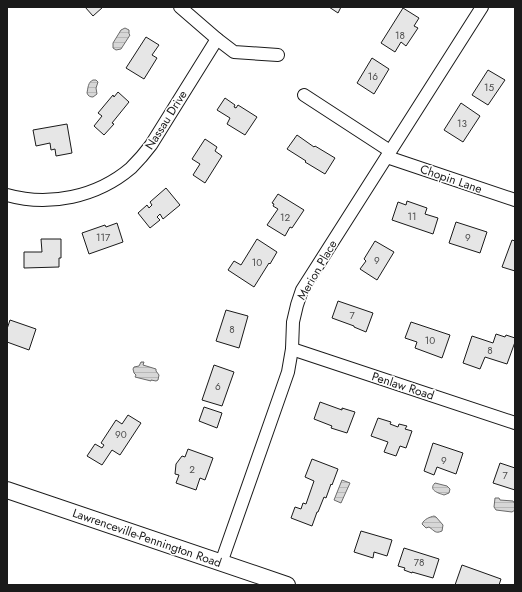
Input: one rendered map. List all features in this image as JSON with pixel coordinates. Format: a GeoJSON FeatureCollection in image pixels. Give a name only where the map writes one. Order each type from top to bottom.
{"type":"FeatureCollection","features":[{"type":"Feature","properties":{"kind":"street"},"geometry":{"type":"LineString","coordinates":[[180,7],[234,52],[278,56]]}},
{"type":"Feature","properties":{"kind":"street","name":"Merion Place"},"geometry":{"type":"LineString","coordinates":[[221,563],[288,372],[292,349],[293,322],[296,305],[302,290],[482,7]]}},
{"type":"Feature","properties":{"kind":"street","name":"Nassau Drive"},"geometry":{"type":"LineString","coordinates":[[7,194],[37,200],[58,200],[78,196],[114,181],[143,156],[152,145],[217,39]]}},
{"type":"Feature","properties":{"kind":"street","name":"Chopin Lane"},"geometry":{"type":"LineString","coordinates":[[304,95],[388,154],[515,200]]}},
{"type":"Feature","properties":{"kind":"street","name":"Penlaw Road"},"geometry":{"type":"LineString","coordinates":[[292,349],[515,423]]}},
{"type":"Feature","properties":{"kind":"street","name":"Lawrenceville-Pennington Road"},"geometry":{"type":"LineString","coordinates":[[7,490],[286,585]]}},
{"type":"Feature","properties":{"kind":"shaded area"},"geometry":{"type":"Polygon","coordinates":[[[125,28],[129,30],[130,35],[121,49],[116,50],[113,48],[113,43],[121,30],[125,28]]]}},
{"type":"Feature","properties":{"kind":"shaded area"},"geometry":{"type":"Polygon","coordinates":[[[93,80],[98,82],[96,88],[97,94],[93,97],[89,96],[87,93],[89,84],[93,80]]]}},
{"type":"Feature","properties":{"kind":"shaded area"},"geometry":{"type":"Polygon","coordinates":[[[141,362],[144,362],[143,365],[156,369],[159,375],[158,380],[151,381],[135,377],[136,375],[133,369],[134,367],[139,366],[141,362]]]}},
{"type":"Feature","properties":{"kind":"shaded area"},"geometry":{"type":"Polygon","coordinates":[[[342,480],[350,483],[341,503],[334,500],[342,480]]]}},
{"type":"Feature","properties":{"kind":"shaded area"},"geometry":{"type":"Polygon","coordinates":[[[435,483],[447,486],[450,489],[449,493],[444,495],[435,491],[433,489],[433,485],[435,483]]]}},
{"type":"Feature","properties":{"kind":"shaded area"},"geometry":{"type":"Polygon","coordinates":[[[495,498],[513,501],[515,504],[515,510],[512,512],[496,510],[494,507],[495,498]]]}},
{"type":"Feature","properties":{"kind":"shaded area"},"geometry":{"type":"Polygon","coordinates":[[[434,516],[443,525],[442,531],[440,532],[436,532],[429,527],[426,528],[422,524],[434,516]]]}},
{"type":"Feature","properties":{"kind":"building"},"geometry":{"type":"Polygon","coordinates":[[[85,7],[103,7],[93,16],[85,7]]]}},
{"type":"Feature","properties":{"kind":"building"},"geometry":{"type":"Polygon","coordinates":[[[329,7],[341,7],[338,13],[329,7]]]}},
{"type":"Feature","properties":{"kind":"building"},"geometry":{"type":"Polygon","coordinates":[[[403,8],[419,18],[414,26],[418,28],[406,46],[401,42],[395,52],[381,43],[403,8]]]}},
{"type":"Feature","properties":{"kind":"building"},"geometry":{"type":"Polygon","coordinates":[[[146,37],[159,45],[152,55],[157,58],[144,79],[126,68],[146,37]]]}},
{"type":"Feature","properties":{"kind":"building"},"geometry":{"type":"Polygon","coordinates":[[[372,58],[389,69],[374,94],[357,83],[372,58]]]}},
{"type":"Feature","properties":{"kind":"building"},"geometry":{"type":"Polygon","coordinates":[[[488,70],[505,80],[488,105],[472,95],[488,70]]]}},
{"type":"Feature","properties":{"kind":"building"},"geometry":{"type":"Polygon","coordinates":[[[118,92],[129,102],[112,123],[114,124],[104,135],[94,126],[102,116],[98,113],[113,95],[114,97],[118,92]]]}},
{"type":"Feature","properties":{"kind":"building"},"geometry":{"type":"Polygon","coordinates":[[[225,98],[235,105],[234,107],[236,108],[238,105],[257,117],[245,135],[227,124],[230,118],[217,110],[225,98]]]}},
{"type":"Feature","properties":{"kind":"building"},"geometry":{"type":"Polygon","coordinates":[[[461,103],[480,116],[463,142],[444,130],[461,103]]]}},
{"type":"Feature","properties":{"kind":"building"},"geometry":{"type":"Polygon","coordinates":[[[67,124],[72,153],[56,156],[55,149],[51,150],[50,143],[36,146],[33,130],[67,124]]]}},
{"type":"Feature","properties":{"kind":"building"},"geometry":{"type":"Polygon","coordinates":[[[297,135],[314,147],[315,146],[335,158],[325,174],[287,149],[297,135]]]}},
{"type":"Feature","properties":{"kind":"building"},"geometry":{"type":"Polygon","coordinates":[[[205,139],[217,147],[215,151],[222,156],[205,183],[193,175],[200,164],[192,159],[205,139]]]}},
{"type":"Feature","properties":{"kind":"building"},"geometry":{"type":"Polygon","coordinates":[[[166,188],[180,205],[163,219],[160,214],[157,217],[160,220],[150,228],[138,213],[147,205],[149,208],[152,205],[150,202],[166,188]]]}},
{"type":"Feature","properties":{"kind":"building"},"geometry":{"type":"Polygon","coordinates":[[[278,194],[304,210],[292,228],[290,227],[285,236],[267,225],[278,209],[273,206],[274,204],[272,203],[278,194]]]}},
{"type":"Feature","properties":{"kind":"building"},"geometry":{"type":"Polygon","coordinates":[[[407,201],[427,208],[425,214],[438,218],[433,234],[392,220],[398,202],[406,205],[407,201]]]}},
{"type":"Feature","properties":{"kind":"building"},"geometry":{"type":"Polygon","coordinates":[[[456,222],[487,232],[480,253],[449,243],[456,222]]]}},
{"type":"Feature","properties":{"kind":"building"},"geometry":{"type":"Polygon","coordinates":[[[117,223],[123,242],[89,254],[82,233],[105,225],[106,227],[117,223]]]}},
{"type":"Feature","properties":{"kind":"building"},"geometry":{"type":"Polygon","coordinates":[[[41,239],[61,239],[61,258],[59,258],[59,267],[24,268],[24,252],[42,252],[41,239]]]}},
{"type":"Feature","properties":{"kind":"building"},"geometry":{"type":"Polygon","coordinates":[[[257,239],[277,252],[254,287],[228,270],[234,261],[241,265],[257,239]]]}},
{"type":"Feature","properties":{"kind":"building"},"geometry":{"type":"Polygon","coordinates":[[[512,240],[515,241],[515,271],[502,267],[512,240]]]}},
{"type":"Feature","properties":{"kind":"building"},"geometry":{"type":"Polygon","coordinates":[[[375,241],[394,252],[377,280],[360,269],[366,261],[364,259],[375,241]]]}},
{"type":"Feature","properties":{"kind":"building"},"geometry":{"type":"Polygon","coordinates":[[[338,301],[373,313],[366,332],[332,318],[338,301]]]}},
{"type":"Feature","properties":{"kind":"building"},"geometry":{"type":"Polygon","coordinates":[[[226,310],[248,316],[239,348],[216,341],[226,310]]]}},
{"type":"Feature","properties":{"kind":"building"},"geometry":{"type":"Polygon","coordinates":[[[10,320],[36,329],[29,350],[7,342],[7,329],[10,320]]]}},
{"type":"Feature","properties":{"kind":"building"},"geometry":{"type":"Polygon","coordinates":[[[411,322],[450,335],[442,358],[415,348],[417,342],[405,338],[411,322]]]}},
{"type":"Feature","properties":{"kind":"building"},"geometry":{"type":"Polygon","coordinates":[[[496,334],[515,338],[507,364],[485,357],[480,369],[463,363],[472,336],[493,343],[496,334]]]}},
{"type":"Feature","properties":{"kind":"building"},"geometry":{"type":"Polygon","coordinates":[[[214,365],[234,372],[222,406],[202,400],[214,365]]]}},
{"type":"Feature","properties":{"kind":"building"},"geometry":{"type":"Polygon","coordinates":[[[320,402],[342,410],[342,408],[355,412],[347,433],[331,428],[332,426],[314,419],[320,402]]]}},
{"type":"Feature","properties":{"kind":"building"},"geometry":{"type":"Polygon","coordinates":[[[204,407],[222,413],[217,428],[199,421],[204,407]]]}},
{"type":"Feature","properties":{"kind":"building"},"geometry":{"type":"Polygon","coordinates":[[[128,415],[141,423],[120,455],[112,450],[102,465],[87,456],[95,444],[102,448],[104,445],[101,443],[116,420],[122,424],[128,415]]]}},
{"type":"Feature","properties":{"kind":"building"},"geometry":{"type":"Polygon","coordinates":[[[378,418],[391,422],[390,424],[398,427],[399,424],[407,426],[405,429],[412,431],[406,448],[400,446],[396,456],[384,452],[388,442],[371,436],[378,418]]]}},
{"type":"Feature","properties":{"kind":"building"},"geometry":{"type":"Polygon","coordinates":[[[433,443],[463,453],[456,474],[437,467],[434,475],[424,471],[433,443]]]}},
{"type":"Feature","properties":{"kind":"building"},"geometry":{"type":"Polygon","coordinates":[[[188,449],[213,458],[205,480],[200,478],[196,490],[176,483],[179,475],[175,474],[176,464],[182,456],[185,457],[188,449]]]}},
{"type":"Feature","properties":{"kind":"building"},"geometry":{"type":"Polygon","coordinates":[[[312,459],[338,469],[326,498],[324,497],[317,512],[312,526],[291,518],[295,507],[301,509],[303,503],[306,504],[314,481],[305,477],[312,459]]]}},
{"type":"Feature","properties":{"kind":"building"},"geometry":{"type":"Polygon","coordinates":[[[500,463],[515,468],[515,490],[493,483],[500,463]]]}},
{"type":"Feature","properties":{"kind":"building"},"geometry":{"type":"Polygon","coordinates":[[[361,531],[392,540],[387,556],[374,552],[373,558],[354,552],[361,531]]]}},
{"type":"Feature","properties":{"kind":"building"},"geometry":{"type":"Polygon","coordinates":[[[404,548],[439,559],[433,578],[412,573],[404,570],[405,568],[398,566],[404,548]]]}},
{"type":"Feature","properties":{"kind":"building"},"geometry":{"type":"Polygon","coordinates":[[[462,565],[501,579],[499,585],[455,585],[462,565]]]}}]}
